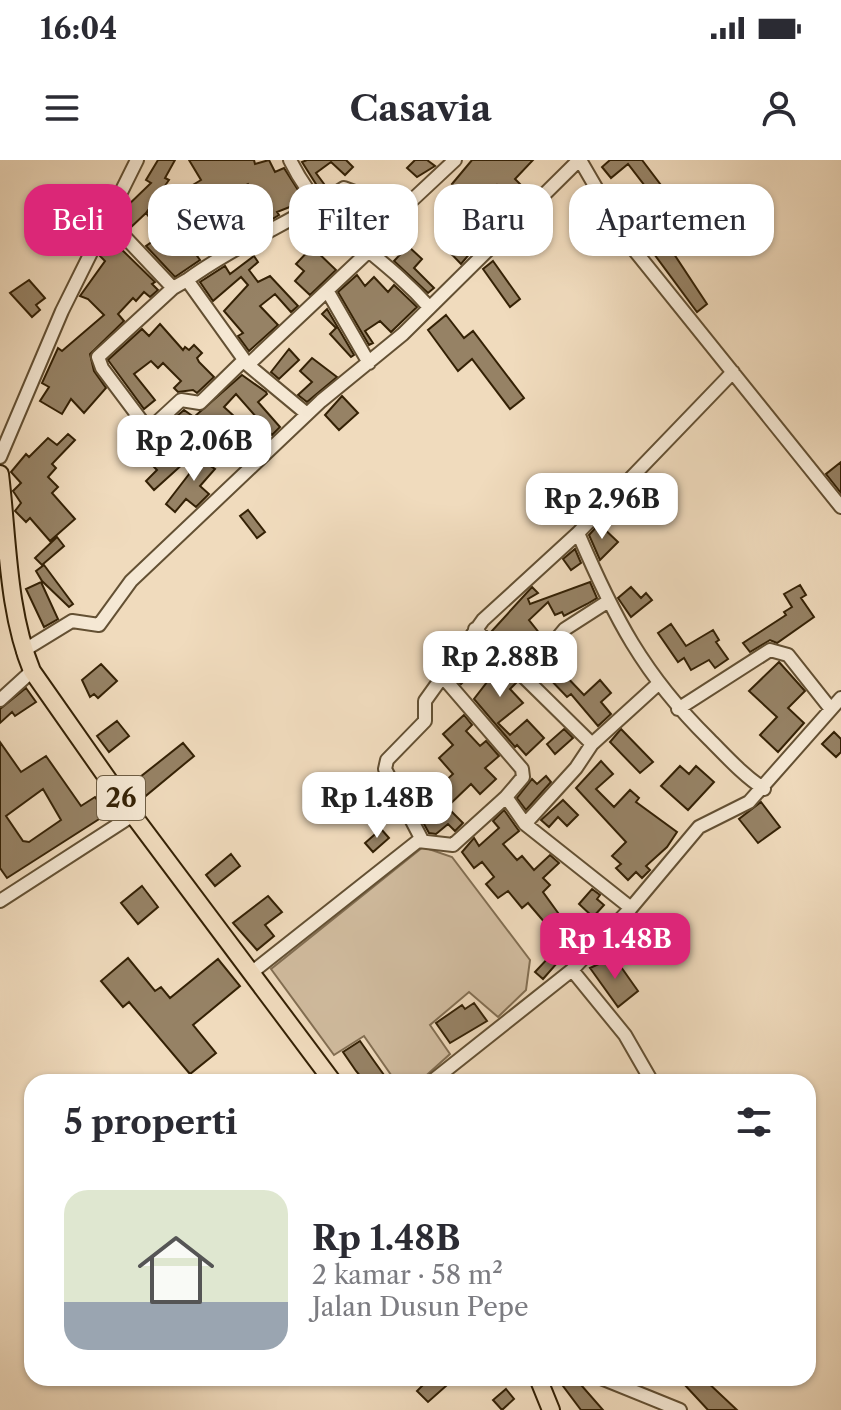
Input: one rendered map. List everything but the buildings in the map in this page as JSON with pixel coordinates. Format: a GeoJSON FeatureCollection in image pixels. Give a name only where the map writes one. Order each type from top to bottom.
{"type":"FeatureCollection","features":[{"type":"Feature","properties":{"kind":"main road","name":"26"},"geometry":{"type":"LineString","coordinates":[[0,474],[5,570],[23,651],[32,671],[133,815],[327,1074]]}},
{"type":"Feature","properties":{"kind":"main road"},"geometry":{"type":"LineString","coordinates":[[541,1386],[551,1410]]}},
{"type":"Feature","properties":{"kind":"street"},"geometry":{"type":"LineString","coordinates":[[124,184],[137,160]]}},
{"type":"Feature","properties":{"kind":"street"},"geometry":{"type":"LineString","coordinates":[[418,196],[455,160]]}},
{"type":"Feature","properties":{"kind":"street"},"geometry":{"type":"LineString","coordinates":[[23,651],[72,621],[99,625],[131,581],[307,414],[369,363],[429,307],[580,160],[627,241],[841,507]]}},
{"type":"Feature","properties":{"kind":"street"},"geometry":{"type":"LineString","coordinates":[[293,161],[306,184]]}},
{"type":"Feature","properties":{"kind":"street"},"geometry":{"type":"LineString","coordinates":[[289,222],[219,258],[173,288],[98,357],[102,368],[144,424],[154,425],[181,400],[200,403],[328,292],[364,256]]}},
{"type":"Feature","properties":{"kind":"street"},"geometry":{"type":"LineString","coordinates":[[132,245],[173,288]]}},
{"type":"Feature","properties":{"kind":"street"},"geometry":{"type":"LineString","coordinates":[[0,457],[89,256]]}},
{"type":"Feature","properties":{"kind":"street"},"geometry":{"type":"LineString","coordinates":[[374,256],[402,276],[429,307]]}},
{"type":"Feature","properties":{"kind":"street"},"geometry":{"type":"LineString","coordinates":[[187,280],[245,363],[307,414]]}},
{"type":"Feature","properties":{"kind":"street"},"geometry":{"type":"LineString","coordinates":[[328,292],[369,363]]}},
{"type":"Feature","properties":{"kind":"street"},"geometry":{"type":"LineString","coordinates":[[422,840],[386,764],[425,721],[422,706],[475,629],[578,533],[733,372]]}},
{"type":"Feature","properties":{"kind":"street"},"geometry":{"type":"LineString","coordinates":[[578,533],[607,602],[628,642],[658,684],[678,709],[748,778],[764,789]]}},
{"type":"Feature","properties":{"kind":"street"},"geometry":{"type":"LineString","coordinates":[[526,675],[565,629],[607,602]]}},
{"type":"Feature","properties":{"kind":"street"},"geometry":{"type":"LineString","coordinates":[[475,629],[526,675],[592,744]]}},
{"type":"Feature","properties":{"kind":"street"},"geometry":{"type":"LineString","coordinates":[[678,709],[770,650],[788,655],[830,708]]}},
{"type":"Feature","properties":{"kind":"street"},"geometry":{"type":"LineString","coordinates":[[0,700],[32,671]]}},
{"type":"Feature","properties":{"kind":"street"},"geometry":{"type":"LineString","coordinates":[[251,973],[422,840],[453,845],[506,797],[523,777],[522,769],[442,676]]}},
{"type":"Feature","properties":{"kind":"street"},"geometry":{"type":"LineString","coordinates":[[525,824],[576,768],[592,744],[658,684]]}},
{"type":"Feature","properties":{"kind":"street"},"geometry":{"type":"LineString","coordinates":[[441,1074],[572,970],[631,908],[699,827],[749,802],[764,789],[841,698]]}},
{"type":"Feature","properties":{"kind":"street"},"geometry":{"type":"LineString","coordinates":[[506,797],[525,824],[631,908]]}},
{"type":"Feature","properties":{"kind":"street"},"geometry":{"type":"LineString","coordinates":[[0,901],[133,815]]}},
{"type":"Feature","properties":{"kind":"street"},"geometry":{"type":"LineString","coordinates":[[572,970],[625,1035],[647,1074]]}},
{"type":"Feature","properties":{"kind":"street"},"geometry":{"type":"LineString","coordinates":[[626,1386],[680,1410]]}},
{"type":"Feature","properties":{"kind":"shaded area"},"geometry":{"type":"Polygon","coordinates":[[[423,847],[452,857],[530,960],[526,990],[498,1017],[469,992],[430,1025],[450,1054],[428,1074],[390,1074],[364,1036],[334,1055],[271,969],[423,847]]]}}]}
